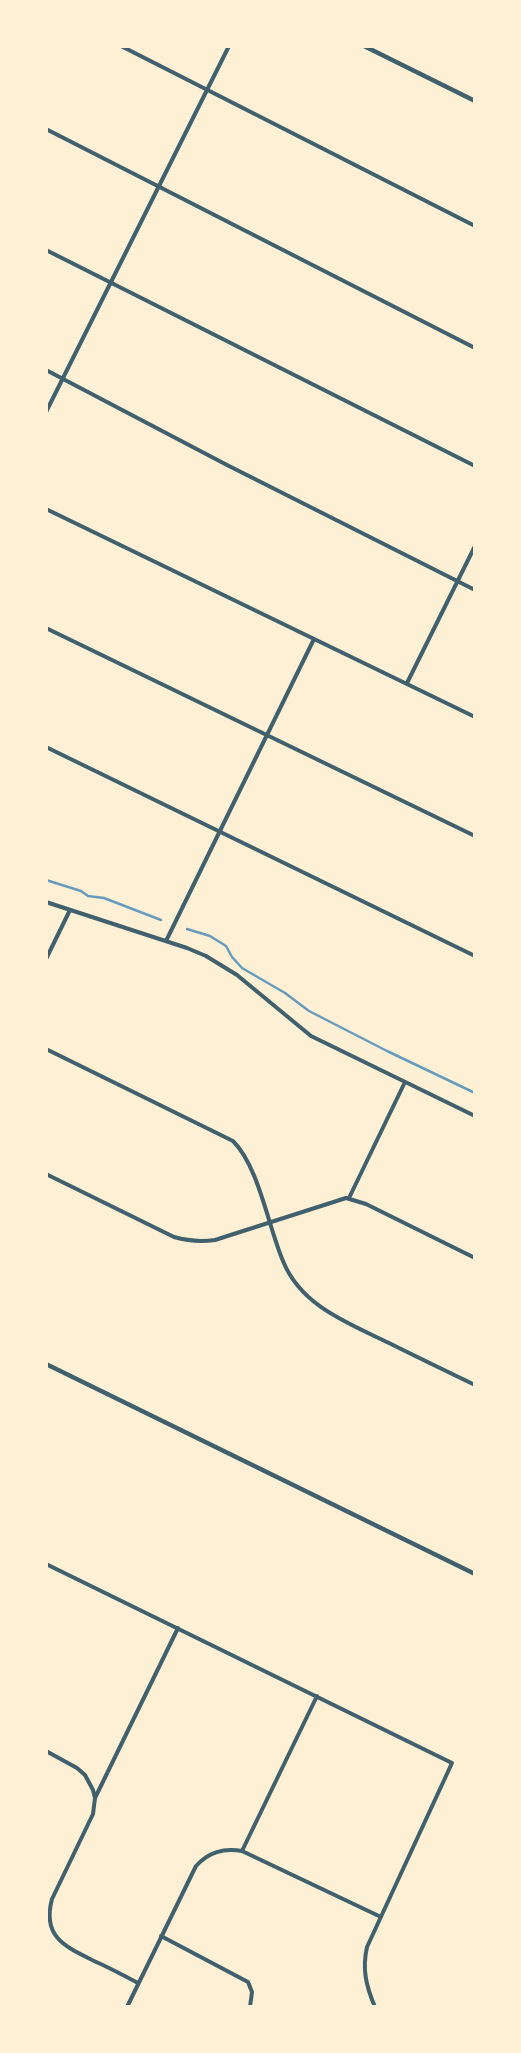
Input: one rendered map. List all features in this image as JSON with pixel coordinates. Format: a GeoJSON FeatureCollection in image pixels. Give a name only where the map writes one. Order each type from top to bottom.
{"type":"FeatureCollection","features":[{"type":"Feature","properties":{"kind":"street"},"geometry":{"type":"LineString","coordinates":[[120,46],[475,226]]}},
{"type":"Feature","properties":{"kind":"street"},"geometry":{"type":"LineString","coordinates":[[46,412],[229,46]]}},
{"type":"Feature","properties":{"kind":"street"},"geometry":{"type":"LineString","coordinates":[[364,46],[475,101]]}},
{"type":"Feature","properties":{"kind":"street"},"geometry":{"type":"LineString","coordinates":[[46,129],[475,348]]}},
{"type":"Feature","properties":{"kind":"street"},"geometry":{"type":"LineString","coordinates":[[46,250],[475,466]]}},
{"type":"Feature","properties":{"kind":"street"},"geometry":{"type":"LineString","coordinates":[[46,370],[227,465],[475,590]]}},
{"type":"Feature","properties":{"kind":"street"},"geometry":{"type":"LineString","coordinates":[[46,509],[475,716]]}},
{"type":"Feature","properties":{"kind":"street"},"geometry":{"type":"LineString","coordinates":[[407,683],[475,546]]}},
{"type":"Feature","properties":{"kind":"street"},"geometry":{"type":"LineString","coordinates":[[46,628],[475,836]]}},
{"type":"Feature","properties":{"kind":"street"},"geometry":{"type":"LineString","coordinates":[[166,941],[314,639]]}},
{"type":"Feature","properties":{"kind":"street"},"geometry":{"type":"LineString","coordinates":[[46,747],[475,956]]}},
{"type":"Feature","properties":{"kind":"street"},"geometry":{"type":"LineString","coordinates":[[46,902],[200,954],[225,967],[311,1036],[475,1116]]}},
{"type":"Feature","properties":{"kind":"street"},"geometry":{"type":"LineString","coordinates":[[46,959],[70,910]]}},
{"type":"Feature","properties":{"kind":"street"},"geometry":{"type":"LineString","coordinates":[[46,1049],[233,1142],[244,1154],[289,1273],[301,1290],[332,1315],[475,1385]]}},
{"type":"Feature","properties":{"kind":"street"},"geometry":{"type":"LineString","coordinates":[[348,1198],[404,1082]]}},
{"type":"Feature","properties":{"kind":"street"},"geometry":{"type":"LineString","coordinates":[[46,1174],[174,1237],[185,1240],[196,1242],[215,1240],[270,1224],[340,1198],[348,1198],[366,1204],[475,1258]]}},
{"type":"Feature","properties":{"kind":"street"},"geometry":{"type":"LineString","coordinates":[[46,1364],[475,1574]]}},
{"type":"Feature","properties":{"kind":"street"},"geometry":{"type":"LineString","coordinates":[[46,1564],[452,1762],[381,1917],[372,1931],[364,1958],[366,1984],[375,2007]]}},
{"type":"Feature","properties":{"kind":"street"},"geometry":{"type":"LineString","coordinates":[[95,1798],[178,1628]]}},
{"type":"Feature","properties":{"kind":"street"},"geometry":{"type":"LineString","coordinates":[[242,1851],[317,1696]]}},
{"type":"Feature","properties":{"kind":"street"},"geometry":{"type":"LineString","coordinates":[[46,1751],[85,1774],[94,1790],[95,1798],[93,1814],[52,1899],[49,1909],[51,1925],[59,1940],[65,1946],[138,1983]]}},
{"type":"Feature","properties":{"kind":"street"},"geometry":{"type":"LineString","coordinates":[[126,2007],[196,1866],[201,1860],[215,1852],[233,1849],[242,1851],[381,1917]]}},
{"type":"Feature","properties":{"kind":"street"},"geometry":{"type":"LineString","coordinates":[[161,1936],[248,1982],[252,1992],[250,2007]]}},
{"type":"Feature","properties":{"kind":"waterway"},"geometry":{"type":"LineString","coordinates":[[46,880],[81,891],[88,896],[104,898],[161,920]]}},
{"type":"Feature","properties":{"kind":"waterway"},"geometry":{"type":"LineString","coordinates":[[187,929],[210,936],[226,946],[232,957],[242,968],[285,993],[309,1011],[475,1093]]}}]}
